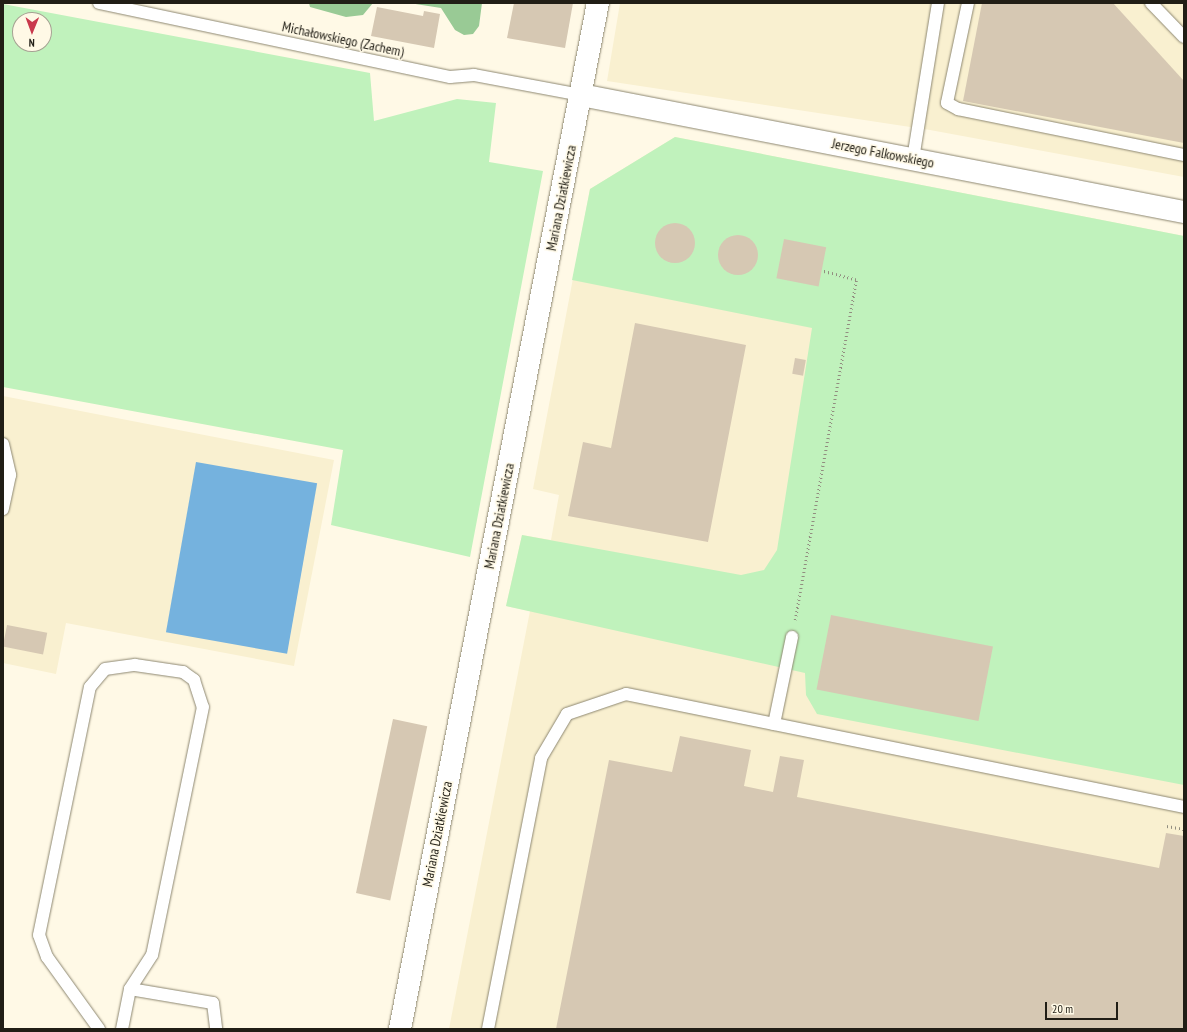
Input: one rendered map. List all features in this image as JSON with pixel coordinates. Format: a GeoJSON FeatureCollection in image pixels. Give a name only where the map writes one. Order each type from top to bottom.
{"type":"FeatureCollection","features":[{"type":"Feature","properties":{"kind":"street","name":"Mariana Dziatkiewicza"},"geometry":{"type":"LineString","coordinates":[[400,1029],[598,3]]}},
{"type":"Feature","properties":{"kind":"street","name":"Jerzego Falkowskiego"},"geometry":{"type":"LineString","coordinates":[[581,95],[1184,212]]}},
{"type":"Feature","properties":{"kind":"lane","name":"Michałowskiego (Zachem)"},"geometry":{"type":"LineString","coordinates":[[99,3],[450,78],[474,76],[581,95]]}},
{"type":"Feature","properties":{"kind":"lane"},"geometry":{"type":"LineString","coordinates":[[912,159],[938,3]]}},
{"type":"Feature","properties":{"kind":"lane"},"geometry":{"type":"LineString","coordinates":[[968,3],[947,103],[958,110],[1184,155]]}},
{"type":"Feature","properties":{"kind":"lane"},"geometry":{"type":"LineString","coordinates":[[1151,3],[1184,37]]}},
{"type":"Feature","properties":{"kind":"lane"},"geometry":{"type":"LineString","coordinates":[[3,444],[10,475],[3,509]]}},
{"type":"Feature","properties":{"kind":"lane"},"geometry":{"type":"LineString","coordinates":[[774,724],[792,637]]}},
{"type":"Feature","properties":{"kind":"lane"},"geometry":{"type":"LineString","coordinates":[[100,1029],[47,957],[39,935],[90,687],[105,669],[135,664],[182,672],[194,680],[203,708],[152,955],[130,989],[122,1029]]}},
{"type":"Feature","properties":{"kind":"lane"},"geometry":{"type":"LineString","coordinates":[[488,1029],[541,758],[567,714],[626,694],[1184,806]]}},
{"type":"Feature","properties":{"kind":"lane"},"geometry":{"type":"LineString","coordinates":[[130,989],[213,1003],[216,1029]]}},
{"type":"Feature","properties":{"kind":"path"},"geometry":{"type":"LineString","coordinates":[[792,637],[856,280],[822,271]]}},
{"type":"Feature","properties":{"kind":"path"},"geometry":{"type":"LineString","coordinates":[[1167,826],[1184,829]]}},
{"type":"Feature","properties":{"kind":"shaded area"},"geometry":{"type":"Polygon","coordinates":[[[620,3],[1184,3],[1184,177],[930,130],[607,81],[620,3]]]}},
{"type":"Feature","properties":{"kind":"shaded area"},"geometry":{"type":"Polygon","coordinates":[[[675,137],[1184,236],[1184,1029],[449,1029],[530,611],[506,606],[522,535],[551,540],[559,495],[533,489],[590,189],[675,137]]]}},
{"type":"Feature","properties":{"kind":"shaded area"},"geometry":{"type":"Polygon","coordinates":[[[3,396],[334,460],[294,666],[66,623],[56,674],[3,663],[3,396]]]}},
{"type":"Feature","properties":{"kind":"green space"},"geometry":{"type":"Polygon","coordinates":[[[309,3],[373,3],[363,15],[346,17],[310,7],[309,3]]]}},
{"type":"Feature","properties":{"kind":"green space"},"geometry":{"type":"Polygon","coordinates":[[[409,3],[482,3],[479,26],[473,34],[464,35],[455,30],[441,8],[409,3]]]}},
{"type":"Feature","properties":{"kind":"green space"},"geometry":{"type":"Polygon","coordinates":[[[3,4],[46,12],[12,12],[12,52],[52,52],[52,13],[370,73],[374,121],[457,99],[496,103],[489,162],[543,171],[470,557],[331,525],[343,450],[3,387],[3,4]]]}},
{"type":"Feature","properties":{"kind":"green space"},"geometry":{"type":"Polygon","coordinates":[[[675,137],[1184,236],[1184,785],[817,714],[806,695],[805,673],[506,606],[522,535],[741,575],[764,570],[777,550],[812,328],[572,280],[590,189],[675,137]]]}},
{"type":"Feature","properties":{"kind":"water"},"geometry":{"type":"Polygon","coordinates":[[[196,462],[317,483],[287,654],[166,632],[196,462]]]}},
{"type":"Feature","properties":{"kind":"building"},"geometry":{"type":"Polygon","coordinates":[[[514,3],[573,3],[565,48],[507,38],[514,3]]]}},
{"type":"Feature","properties":{"kind":"building"},"geometry":{"type":"Polygon","coordinates":[[[982,3],[1113,3],[1184,81],[1184,143],[963,101],[982,3]]]}},
{"type":"Feature","properties":{"kind":"building"},"geometry":{"type":"Polygon","coordinates":[[[377,7],[423,16],[424,11],[440,14],[434,48],[371,36],[377,7]]]}},
{"type":"Feature","properties":{"kind":"building"},"geometry":{"type":"Polygon","coordinates":[[[679,223],[686,226],[692,232],[695,243],[694,251],[686,260],[679,263],[671,263],[664,260],[656,251],[655,239],[658,232],[667,224],[679,223]]]}},
{"type":"Feature","properties":{"kind":"building"},"geometry":{"type":"Polygon","coordinates":[[[742,235],[749,238],[755,244],[758,255],[757,263],[749,272],[742,275],[734,275],[727,272],[719,263],[718,251],[721,244],[730,236],[742,235]]]}},
{"type":"Feature","properties":{"kind":"building"},"geometry":{"type":"Polygon","coordinates":[[[784,239],[826,247],[819,286],[776,278],[784,239]]]}},
{"type":"Feature","properties":{"kind":"building"},"geometry":{"type":"Polygon","coordinates":[[[635,323],[746,345],[708,542],[568,516],[583,442],[611,448],[635,323]]]}},
{"type":"Feature","properties":{"kind":"building"},"geometry":{"type":"Polygon","coordinates":[[[795,358],[806,360],[803,376],[792,374],[795,358]]]}},
{"type":"Feature","properties":{"kind":"building"},"geometry":{"type":"Polygon","coordinates":[[[831,615],[993,646],[978,721],[816,690],[831,615]]]}},
{"type":"Feature","properties":{"kind":"building"},"geometry":{"type":"Polygon","coordinates":[[[7,625],[47,633],[43,654],[3,647],[7,625]]]}},
{"type":"Feature","properties":{"kind":"building"},"geometry":{"type":"Polygon","coordinates":[[[393,719],[427,726],[390,900],[356,893],[393,719]]]}},
{"type":"Feature","properties":{"kind":"building"},"geometry":{"type":"Polygon","coordinates":[[[680,736],[751,750],[744,786],[773,792],[780,756],[804,760],[797,797],[1159,868],[1166,833],[1184,836],[1184,1029],[556,1029],[609,760],[672,772],[680,736]]]}}]}
